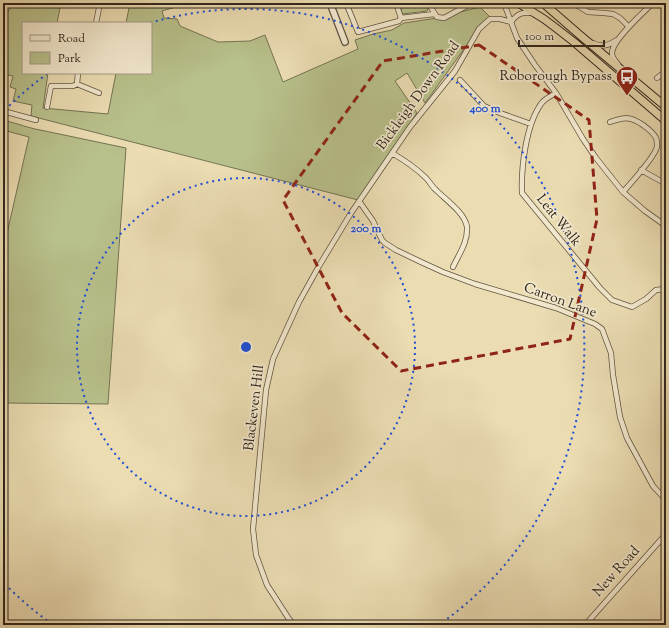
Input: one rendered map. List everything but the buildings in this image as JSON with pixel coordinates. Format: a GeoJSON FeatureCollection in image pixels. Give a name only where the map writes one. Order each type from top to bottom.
{"type":"FeatureCollection","features":[{"type":"Feature","properties":{"kind":"highway"},"geometry":{"type":"LineString","coordinates":[[518,3],[556,28],[574,42],[666,121]]}},
{"type":"Feature","properties":{"kind":"highway"},"geometry":{"type":"LineString","coordinates":[[543,3],[666,107]]}},
{"type":"Feature","properties":{"kind":"street"},"geometry":{"type":"LineString","coordinates":[[96,22],[100,3]]}},
{"type":"Feature","properties":{"kind":"street"},"geometry":{"type":"LineString","coordinates":[[330,3],[346,42]]}},
{"type":"Feature","properties":{"kind":"street"},"geometry":{"type":"LineString","coordinates":[[346,3],[358,32],[399,21],[401,18],[435,15],[444,18],[470,4]]}},
{"type":"Feature","properties":{"kind":"street"},"geometry":{"type":"LineString","coordinates":[[396,3],[401,18]]}},
{"type":"Feature","properties":{"kind":"street"},"geometry":{"type":"LineString","coordinates":[[428,3],[435,15]]}},
{"type":"Feature","properties":{"kind":"street"},"geometry":{"type":"LineString","coordinates":[[504,3],[518,38],[535,65],[556,93],[596,158],[624,192],[666,226]]}},
{"type":"Feature","properties":{"kind":"street"},"geometry":{"type":"LineString","coordinates":[[572,3],[588,12],[613,14],[620,18],[629,27]]}},
{"type":"Feature","properties":{"kind":"street"},"geometry":{"type":"LineString","coordinates":[[626,74],[615,61],[612,54],[613,49],[618,40],[629,27],[653,3]]}},
{"type":"Feature","properties":{"kind":"street"},"geometry":{"type":"LineString","coordinates":[[511,22],[518,14],[524,12],[534,13]]}},
{"type":"Feature","properties":{"kind":"street","name":"Bickleigh Down Road"},"geometry":{"type":"LineString","coordinates":[[357,203],[423,110],[455,71],[479,29],[490,19],[500,19],[511,22]]}},
{"type":"Feature","properties":{"kind":"street"},"geometry":{"type":"LineString","coordinates":[[581,36],[600,46],[609,45],[618,40]]}},
{"type":"Feature","properties":{"kind":"street"},"geometry":{"type":"LineString","coordinates":[[657,78],[666,71]]}},
{"type":"Feature","properties":{"kind":"street"},"geometry":{"type":"LineString","coordinates":[[77,84],[78,74]]}},
{"type":"Feature","properties":{"kind":"street"},"geometry":{"type":"LineString","coordinates":[[460,80],[484,106],[531,124]]}},
{"type":"Feature","properties":{"kind":"street"},"geometry":{"type":"LineString","coordinates":[[47,107],[51,86],[72,86],[77,84],[99,93]]}},
{"type":"Feature","properties":{"kind":"street","name":"Leat Walk"},"geometry":{"type":"LineString","coordinates":[[556,93],[542,102],[531,124],[521,178],[522,193],[563,245],[612,300],[632,307],[646,299],[656,290],[666,289]]}},
{"type":"Feature","properties":{"kind":"street"},"geometry":{"type":"LineString","coordinates":[[3,111],[36,120]]}},
{"type":"Feature","properties":{"kind":"street"},"geometry":{"type":"LineString","coordinates":[[610,122],[623,118],[632,119],[650,131],[656,139],[657,147],[651,158],[624,192]]}},
{"type":"Feature","properties":{"kind":"street"},"geometry":{"type":"LineString","coordinates":[[392,153],[416,169],[461,215],[466,225],[467,234],[453,267]]}},
{"type":"Feature","properties":{"kind":"street"},"geometry":{"type":"LineString","coordinates":[[641,170],[666,184]]}},
{"type":"Feature","properties":{"kind":"street","name":"Carron Lane"},"geometry":{"type":"LineString","coordinates":[[357,203],[373,221],[382,240],[396,250],[443,272],[474,284],[556,308],[595,324],[602,329],[611,353],[613,376],[620,417],[627,438],[653,486],[666,500]]}},
{"type":"Feature","properties":{"kind":"street","name":"Blackeven Hill"},"geometry":{"type":"LineString","coordinates":[[294,625],[268,585],[256,555],[253,529],[266,390],[273,359],[299,302],[357,203]]}},
{"type":"Feature","properties":{"kind":"street","name":"New Road"},"geometry":{"type":"LineString","coordinates":[[585,625],[666,534]]}},
{"type":"Feature","properties":{"kind":"highlighted area"},"geometry":{"type":"Polygon","coordinates":[[[479,45],[589,120],[597,219],[570,339],[401,371],[342,313],[283,200],[383,61],[479,45]]]}},
{"type":"Feature","properties":{"kind":"green space"},"geometry":{"type":"Polygon","coordinates":[[[13,3],[61,3],[57,22],[22,22],[22,74],[48,74],[43,108],[108,114],[116,74],[152,74],[152,22],[126,22],[130,3],[179,4],[179,6],[162,11],[164,18],[177,19],[180,26],[218,42],[250,41],[265,35],[283,82],[358,49],[355,40],[392,30],[404,23],[437,18],[480,7],[490,17],[483,23],[425,103],[407,73],[395,81],[417,113],[358,200],[31,116],[32,105],[13,101],[16,89],[10,87],[13,76],[3,74],[3,20],[13,3]]]}},
{"type":"Feature","properties":{"kind":"green space"},"geometry":{"type":"Polygon","coordinates":[[[400,3],[425,3],[428,9],[427,11],[402,14],[400,3]]]}},
{"type":"Feature","properties":{"kind":"green space"},"geometry":{"type":"Polygon","coordinates":[[[3,120],[34,129],[126,148],[108,404],[6,403],[3,399],[3,371],[6,345],[3,346],[3,251],[29,137],[3,130],[3,120]]]}},
{"type":"Feature","properties":{"kind":"place","name":"Roborough Bypass"},"geometry":{"type":"Point","coordinates":[627,96]}}]}
